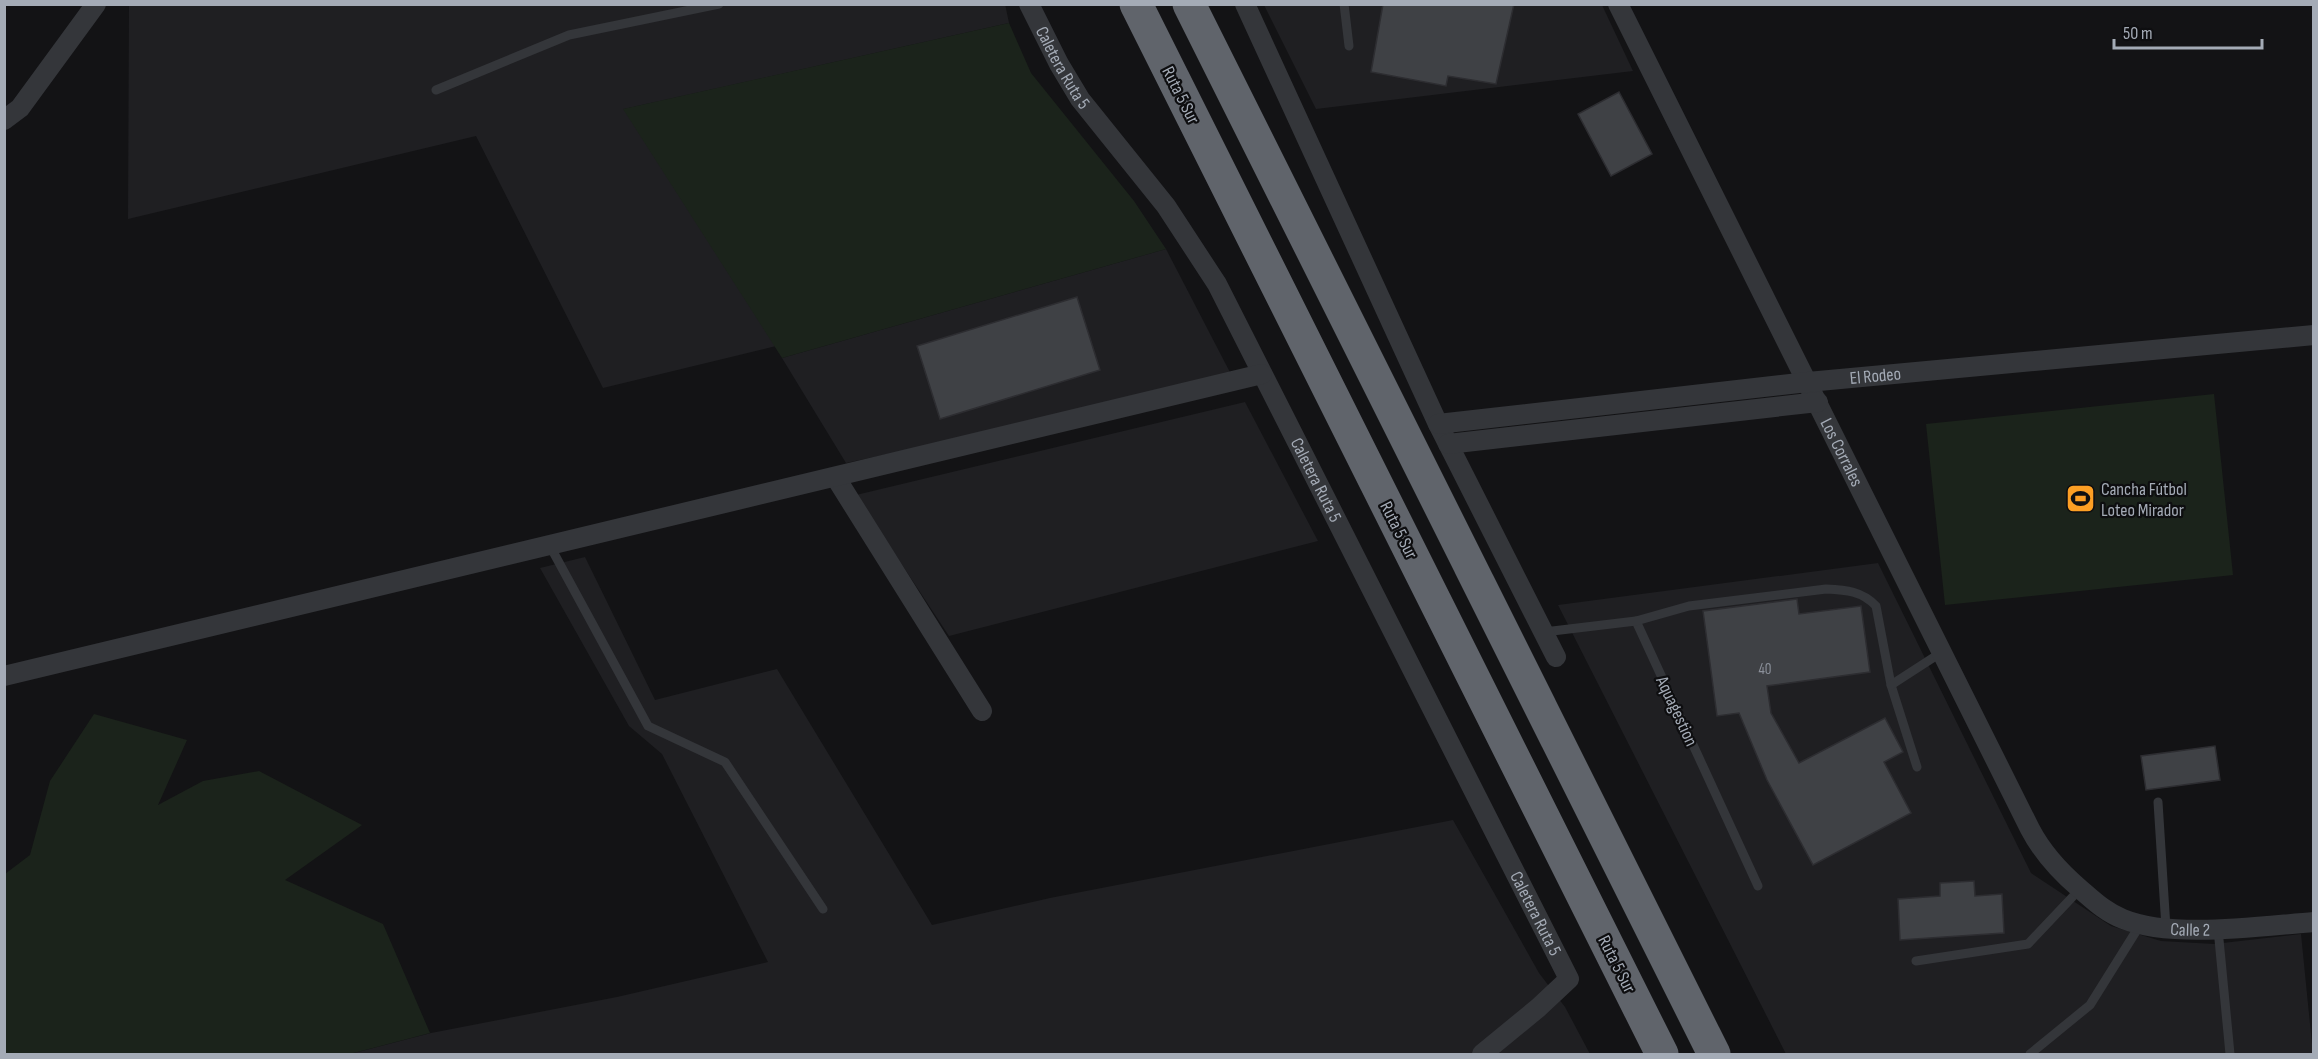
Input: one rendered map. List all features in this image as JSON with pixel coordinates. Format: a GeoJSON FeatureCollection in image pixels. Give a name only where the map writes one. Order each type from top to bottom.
{"type":"FeatureCollection","features":[{"type":"Feature","properties":{"kind":"highway","name":"Ruta 5 Sur"},"geometry":{"type":"LineString","coordinates":[[1136,4],[1662,1054]]}},
{"type":"Feature","properties":{"kind":"highway"},"geometry":{"type":"LineString","coordinates":[[1190,4],[1714,1054]]}},
{"type":"Feature","properties":{"kind":"street"},"geometry":{"type":"LineString","coordinates":[[4,120],[20,108],[96,4]]}},
{"type":"Feature","properties":{"kind":"street","name":"Caletera Ruta 5"},"geometry":{"type":"LineString","coordinates":[[1029,4],[1059,64],[1080,99],[1166,206],[1199,254],[1241,328],[1262,374],[1569,979],[1482,1054]]}},
{"type":"Feature","properties":{"kind":"street"},"geometry":{"type":"LineString","coordinates":[[1245,4],[1438,424],[1556,657]]}},
{"type":"Feature","properties":{"kind":"street","name":"Los Corrales"},"geometry":{"type":"LineString","coordinates":[[1618,4],[2037,843],[2056,868],[2080,889]]}},
{"type":"Feature","properties":{"kind":"street","name":"El Rodeo"},"geometry":{"type":"LineString","coordinates":[[1438,424],[1808,382],[2313,335]]}},
{"type":"Feature","properties":{"kind":"street"},"geometry":{"type":"LineString","coordinates":[[4,676],[1262,374]]}},
{"type":"Feature","properties":{"kind":"street"},"geometry":{"type":"LineString","coordinates":[[1448,444],[1818,402]]}},
{"type":"Feature","properties":{"kind":"street"},"geometry":{"type":"LineString","coordinates":[[836,478],[982,711]]}},
{"type":"Feature","properties":{"kind":"street","name":"Calle 2"},"geometry":{"type":"LineString","coordinates":[[2080,889],[2107,911],[2140,925],[2218,929],[2313,922]]}},
{"type":"Feature","properties":{"kind":"lane"},"geometry":{"type":"LineString","coordinates":[[436,90],[569,35],[719,4]]}},
{"type":"Feature","properties":{"kind":"lane"},"geometry":{"type":"LineString","coordinates":[[1344,4],[1349,46]]}},
{"type":"Feature","properties":{"kind":"lane"},"geometry":{"type":"LineString","coordinates":[[550,546],[648,726],[725,762],[823,909]]}},
{"type":"Feature","properties":{"kind":"lane"},"geometry":{"type":"LineString","coordinates":[[1544,632],[1636,621],[1689,606],[1826,589],[1847,590],[1868,597],[1876,606],[1891,685],[1917,767]]}},
{"type":"Feature","properties":{"kind":"lane","name":"Aquagestion"},"geometry":{"type":"LineString","coordinates":[[1636,621],[1758,886]]}},
{"type":"Feature","properties":{"kind":"lane"},"geometry":{"type":"LineString","coordinates":[[1891,685],[1942,652]]}},
{"type":"Feature","properties":{"kind":"lane"},"geometry":{"type":"LineString","coordinates":[[2158,802],[2166,928]]}},
{"type":"Feature","properties":{"kind":"lane"},"geometry":{"type":"LineString","coordinates":[[1916,961],[2028,944],[2080,889]]}},
{"type":"Feature","properties":{"kind":"lane"},"geometry":{"type":"LineString","coordinates":[[2030,1054],[2090,1005],[2140,925]]}},
{"type":"Feature","properties":{"kind":"lane"},"geometry":{"type":"LineString","coordinates":[[2218,929],[2230,1054]]}},
{"type":"Feature","properties":{"kind":"shaded area"},"geometry":{"type":"Polygon","coordinates":[[[1005,4],[1009,23],[624,109],[776,346],[603,388],[476,136],[128,219],[129,5],[1005,4]]]}},
{"type":"Feature","properties":{"kind":"shaded area"},"geometry":{"type":"Polygon","coordinates":[[[1264,5],[1602,5],[1633,71],[1316,109],[1264,5]]]}},
{"type":"Feature","properties":{"kind":"shaded area"},"geometry":{"type":"Polygon","coordinates":[[[1009,23],[1031,73],[1134,201],[1166,249],[782,358],[623,109],[1009,23]]]}},
{"type":"Feature","properties":{"kind":"shaded area"},"geometry":{"type":"Polygon","coordinates":[[[1166,249],[1234,380],[846,463],[782,358],[1166,249]]]}},
{"type":"Feature","properties":{"kind":"shaded area","name":"Cancha Fútbol Loteo Mirador"},"geometry":{"type":"Polygon","coordinates":[[[2214,394],[2233,575],[1945,605],[1926,424],[2214,394]]]}},
{"type":"Feature","properties":{"kind":"shaded area"},"geometry":{"type":"Polygon","coordinates":[[[1245,402],[1318,541],[949,636],[856,495],[1245,402]]]}},
{"type":"Feature","properties":{"kind":"shaded area"},"geometry":{"type":"Polygon","coordinates":[[[585,557],[655,700],[777,669],[932,925],[1050,898],[1453,820],[1539,973],[1565,1007],[1590,1054],[350,1054],[431,1033],[617,997],[768,962],[662,754],[629,726],[540,568],[585,557]]]}},
{"type":"Feature","properties":{"kind":"shaded area"},"geometry":{"type":"Polygon","coordinates":[[[1878,563],[2031,873],[2111,926],[2161,941],[2214,944],[2301,934],[2313,1054],[1786,1054],[1558,605],[1878,563]]]}},
{"type":"Feature","properties":{"kind":"shaded area"},"geometry":{"type":"Polygon","coordinates":[[[94,714],[187,740],[158,805],[203,781],[259,771],[362,825],[285,880],[383,924],[430,1033],[350,1054],[5,1054],[5,874],[30,855],[50,781],[94,714]]]}},
{"type":"Feature","properties":{"kind":"building"},"geometry":{"type":"Polygon","coordinates":[[[1383,4],[1514,4],[1496,84],[1448,76],[1446,86],[1371,72],[1383,4]]]}},
{"type":"Feature","properties":{"kind":"building"},"geometry":{"type":"Polygon","coordinates":[[[1619,92],[1652,154],[1611,176],[1578,114],[1619,92]]]}},
{"type":"Feature","properties":{"kind":"building"},"geometry":{"type":"Polygon","coordinates":[[[1077,297],[1100,370],[940,419],[917,346],[1077,297]]]}},
{"type":"Feature","properties":{"kind":"building"},"geometry":{"type":"Polygon","coordinates":[[[1797,599],[1799,614],[1861,606],[1870,672],[1767,686],[1771,713],[1799,763],[1885,718],[1903,752],[1884,762],[1911,813],[1813,865],[1767,780],[1739,713],[1717,716],[1703,611],[1797,599]]]}},
{"type":"Feature","properties":{"kind":"building"},"geometry":{"type":"Polygon","coordinates":[[[2215,746],[2220,780],[2146,790],[2141,756],[2215,746]]]}},
{"type":"Feature","properties":{"kind":"building"},"geometry":{"type":"Polygon","coordinates":[[[1974,881],[1975,896],[2002,894],[2004,933],[1900,940],[1898,899],[1940,896],[1940,883],[1974,881]]]}},
{"type":"Feature","properties":{"kind":"place","name":"Cancha Fútbol Loteo Mirador"},"geometry":{"type":"Point","coordinates":[2080,499]}}]}
